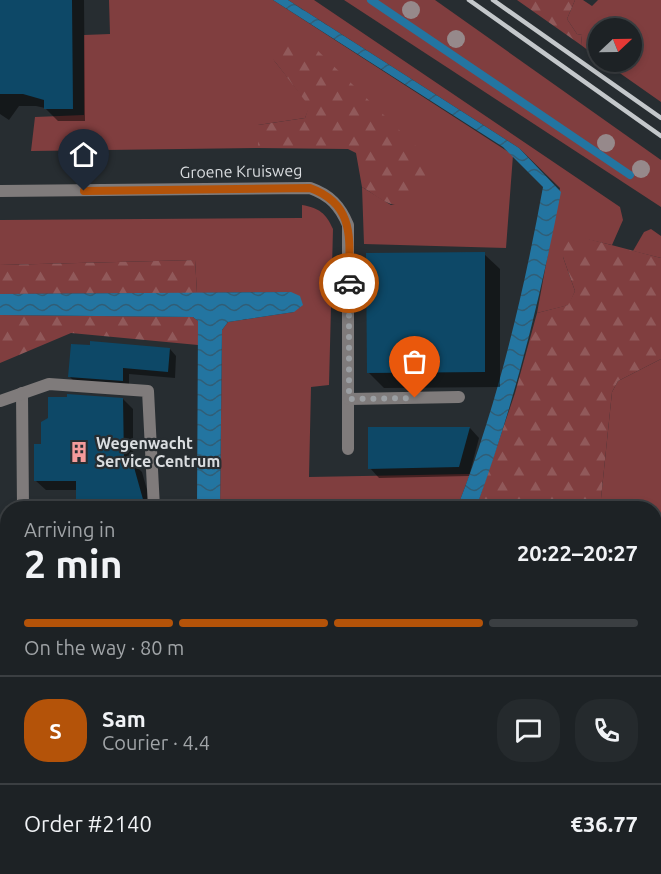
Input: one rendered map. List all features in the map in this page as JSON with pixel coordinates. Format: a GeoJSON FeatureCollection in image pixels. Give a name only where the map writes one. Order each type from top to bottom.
{"type":"FeatureCollection","features":[{"type":"Feature","properties":{"kind":"lane","name":"Groene Kruisweg"},"geometry":{"type":"LineString","coordinates":[[0,191],[310,188],[334,201],[348,225],[348,449]]}},
{"type":"Feature","properties":{"kind":"lane"},"geometry":{"type":"LineString","coordinates":[[0,401],[49,384],[148,391],[154,501]]}},
{"type":"Feature","properties":{"kind":"lane"},"geometry":{"type":"LineString","coordinates":[[22,393],[23,501]]}},
{"type":"Feature","properties":{"kind":"lane"},"geometry":{"type":"LineString","coordinates":[[349,399],[459,398]]}},
{"type":"Feature","properties":{"kind":"green space"},"geometry":{"type":"Polygon","coordinates":[[[109,0],[273,0],[513,155],[506,248],[364,244],[362,187],[391,205],[409,202],[273,59],[310,106],[305,118],[258,125],[258,148],[31,151],[35,117],[84,115],[84,35],[110,34],[109,0]]]}},
{"type":"Feature","properties":{"kind":"green space"},"geometry":{"type":"Polygon","coordinates":[[[288,0],[314,0],[620,207],[623,220],[612,245],[577,237],[563,257],[575,291],[569,305],[537,313],[560,188],[519,148],[288,0]]]}},
{"type":"Feature","properties":{"kind":"green space"},"geometry":{"type":"Polygon","coordinates":[[[344,0],[435,0],[661,160],[661,207],[344,0]]]}},
{"type":"Feature","properties":{"kind":"green space"},"geometry":{"type":"Polygon","coordinates":[[[517,0],[575,0],[567,19],[577,34],[582,35],[581,45],[517,0]]]}},
{"type":"Feature","properties":{"kind":"green space"},"geometry":{"type":"Polygon","coordinates":[[[575,0],[583,0],[592,6],[598,0],[661,0],[661,102],[618,72],[642,72],[642,18],[588,18],[588,50],[581,45],[582,35],[577,34],[567,19],[575,0]]]}},
{"type":"Feature","properties":{"kind":"green space"},"geometry":{"type":"Polygon","coordinates":[[[287,40],[313,46],[429,159],[428,176],[416,199],[401,205],[391,204],[362,187],[356,153],[348,149],[258,148],[258,125],[305,118],[309,106],[273,59],[277,46],[287,40]]]}},
{"type":"Feature","properties":{"kind":"green space"},"geometry":{"type":"Polygon","coordinates":[[[302,205],[313,208],[328,219],[333,229],[329,385],[311,387],[309,477],[470,474],[460,501],[220,501],[222,330],[228,322],[294,312],[291,292],[197,293],[195,260],[0,265],[0,220],[302,218],[302,205]]]}},
{"type":"Feature","properties":{"kind":"green space"},"geometry":{"type":"Polygon","coordinates":[[[651,229],[661,236],[661,258],[633,251],[644,232],[651,229]]]}},
{"type":"Feature","properties":{"kind":"green space"},"geometry":{"type":"Polygon","coordinates":[[[577,236],[661,258],[661,359],[618,381],[612,392],[601,501],[478,501],[515,393],[537,313],[568,305],[575,291],[563,257],[564,241],[577,236]]]}},
{"type":"Feature","properties":{"kind":"green space"},"geometry":{"type":"Polygon","coordinates":[[[195,260],[197,293],[0,294],[0,265],[195,260]]]}},
{"type":"Feature","properties":{"kind":"green space"},"geometry":{"type":"Polygon","coordinates":[[[0,315],[193,317],[198,321],[198,345],[71,333],[0,363],[0,315]]]}},
{"type":"Feature","properties":{"kind":"green space"},"geometry":{"type":"Polygon","coordinates":[[[661,359],[661,501],[601,501],[612,392],[618,381],[661,359]]]}},
{"type":"Feature","properties":{"kind":"water"},"geometry":{"type":"Polygon","coordinates":[[[273,0],[288,0],[519,148],[561,192],[525,352],[490,469],[479,501],[460,501],[508,350],[543,187],[503,147],[273,0]]]}},
{"type":"Feature","properties":{"kind":"water"},"geometry":{"type":"Polygon","coordinates":[[[291,292],[300,296],[303,305],[294,312],[228,322],[222,330],[220,501],[197,501],[198,321],[193,317],[0,315],[0,294],[291,292]]]}},
{"type":"Feature","properties":{"kind":"building"},"geometry":{"type":"Polygon","coordinates":[[[0,0],[72,0],[73,109],[44,109],[44,100],[23,94],[0,94],[0,0]]]}},
{"type":"Feature","properties":{"kind":"building"},"geometry":{"type":"Polygon","coordinates":[[[485,252],[485,372],[367,373],[366,253],[485,252]]]}},
{"type":"Feature","properties":{"kind":"building"},"geometry":{"type":"Polygon","coordinates":[[[90,341],[170,348],[168,372],[123,368],[123,381],[68,377],[71,344],[90,345],[90,341]]]}},
{"type":"Feature","properties":{"kind":"building","name":"Wegenwacht Service Centrum"},"geometry":{"type":"Polygon","coordinates":[[[67,394],[123,398],[124,460],[132,460],[143,501],[76,501],[76,481],[34,481],[34,444],[41,444],[41,422],[48,418],[48,397],[67,397],[67,394]]]}},
{"type":"Feature","properties":{"kind":"building"},"geometry":{"type":"Polygon","coordinates":[[[368,427],[470,427],[459,467],[368,469],[368,427]]]}},
{"type":"Feature","properties":{"kind":"waterway"},"geometry":{"type":"LineString","coordinates":[[371,0],[630,175]]}},
{"type":"Feature","properties":{"kind":"railway"},"geometry":{"type":"LineString","coordinates":[[469,0],[661,136]]}},
{"type":"Feature","properties":{"kind":"railway"},"geometry":{"type":"LineString","coordinates":[[493,0],[661,118]]}},
{"type":"Feature","properties":{"kind":"way so far"},"geometry":{"type":"LineString","coordinates":[[349,283],[349,399],[415,398]]}},
{"type":"Feature","properties":{"kind":"place","name":"Wegenwacht Service Centrum"},"geometry":{"type":"Point","coordinates":[79,452]}},
{"type":"Feature","properties":{"kind":"route"},"geometry":{"type":"LineString","coordinates":[[84,191],[310,188],[334,201],[343,212],[348,225],[349,283]]}}]}
